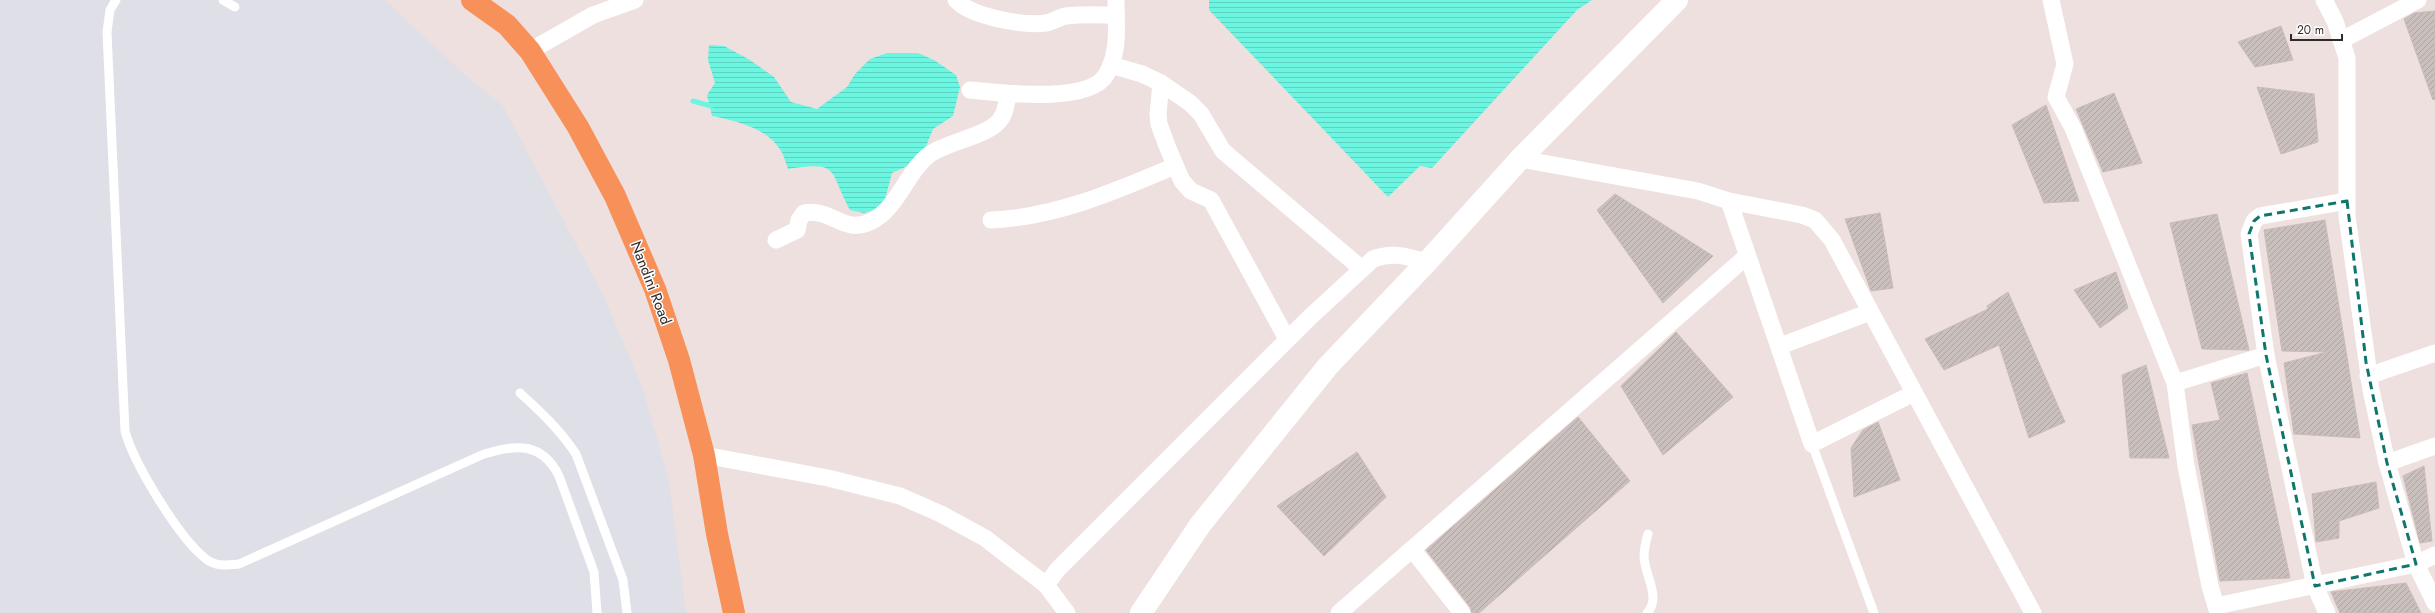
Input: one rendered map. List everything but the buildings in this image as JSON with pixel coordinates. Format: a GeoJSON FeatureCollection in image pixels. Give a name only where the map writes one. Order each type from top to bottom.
{"type":"FeatureCollection","features":[{"type":"Feature","properties":{"kind":"main road","name":"Nandini Road"},"geometry":{"type":"LineString","coordinates":[[472,0],[507,25],[530,51],[578,127],[615,196],[655,289],[679,360],[704,455],[717,534],[734,613]]}},
{"type":"Feature","properties":{"kind":"main road"},"geometry":{"type":"LineString","coordinates":[[1142,613],[1200,525],[1328,366],[1427,262],[1520,159],[1676,0]]}},
{"type":"Feature","properties":{"kind":"street"},"geometry":{"type":"LineString","coordinates":[[530,51],[587,18],[635,0]]}},
{"type":"Feature","properties":{"kind":"street"},"geometry":{"type":"LineString","coordinates":[[956,0],[970,11],[984,16],[1036,23],[1051,22],[1066,16],[1116,8],[1116,49],[1111,64],[1105,77],[1089,88],[1075,93],[1008,94],[970,90]]}},
{"type":"Feature","properties":{"kind":"street"},"geometry":{"type":"LineString","coordinates":[[2051,0],[2064,64],[2056,97],[2073,128],[2175,382],[2186,466],[2217,610],[2315,586],[2416,564],[2435,555]]}},
{"type":"Feature","properties":{"kind":"street"},"geometry":{"type":"LineString","coordinates":[[2324,0],[2342,40],[2348,75],[2347,201],[2350,247],[2368,376],[2387,462],[2416,564],[2435,603]]}},
{"type":"Feature","properties":{"kind":"street"},"geometry":{"type":"LineString","coordinates":[[2342,40],[2418,0]]}},
{"type":"Feature","properties":{"kind":"street"},"geometry":{"type":"LineString","coordinates":[[1111,64],[1142,74],[1174,90],[1201,114],[1223,152],[1362,269]]}},
{"type":"Feature","properties":{"kind":"street"},"geometry":{"type":"LineString","coordinates":[[1161,83],[1159,124],[1182,181],[1191,191],[1211,200],[1287,339]]}},
{"type":"Feature","properties":{"kind":"street"},"geometry":{"type":"LineString","coordinates":[[776,240],[798,230],[799,220],[804,214],[824,213],[842,223],[855,226],[870,222],[884,212],[920,162],[932,153],[984,131],[1000,122],[1005,110],[1008,94]]}},
{"type":"Feature","properties":{"kind":"street"},"geometry":{"type":"LineString","coordinates":[[1520,159],[1698,191],[1729,201],[1802,215],[1815,220],[1832,240],[2033,613]]}},
{"type":"Feature","properties":{"kind":"street"},"geometry":{"type":"LineString","coordinates":[[992,220],[1041,215],[1066,208],[1103,196],[1176,166]]}},
{"type":"Feature","properties":{"kind":"street"},"geometry":{"type":"LineString","coordinates":[[1729,201],[1747,256],[1780,346],[1792,388],[1812,444],[1914,393]]}},
{"type":"Feature","properties":{"kind":"street"},"geometry":{"type":"LineString","coordinates":[[2327,613],[2315,586],[2266,355],[2249,234],[2254,221],[2260,216],[2347,201]]}},
{"type":"Feature","properties":{"kind":"street"},"geometry":{"type":"LineString","coordinates":[[1046,585],[1058,569],[1287,339],[1373,259],[1386,254],[1402,254],[1427,262]]}},
{"type":"Feature","properties":{"kind":"street"},"geometry":{"type":"LineString","coordinates":[[1339,613],[1747,256]]}},
{"type":"Feature","properties":{"kind":"street"},"geometry":{"type":"LineString","coordinates":[[1780,346],[1870,312]]}},
{"type":"Feature","properties":{"kind":"street"},"geometry":{"type":"LineString","coordinates":[[2368,376],[2435,353]]}},
{"type":"Feature","properties":{"kind":"street"},"geometry":{"type":"LineString","coordinates":[[2175,382],[2266,355]]}},
{"type":"Feature","properties":{"kind":"street"},"geometry":{"type":"LineString","coordinates":[[2387,462],[2435,446]]}},
{"type":"Feature","properties":{"kind":"street"},"geometry":{"type":"LineString","coordinates":[[704,455],[828,478],[900,496],[941,514],[985,538],[1046,585],[1067,613]]}},
{"type":"Feature","properties":{"kind":"street"},"geometry":{"type":"LineString","coordinates":[[1412,549],[1462,613]]}},
{"type":"Feature","properties":{"kind":"lane"},"geometry":{"type":"LineString","coordinates":[[116,0],[110,10],[107,32],[125,431],[133,456],[177,526],[207,560],[218,565],[239,564],[484,454],[503,448],[524,447],[539,452],[552,462],[559,476],[594,572],[597,613]]}},
{"type":"Feature","properties":{"kind":"lane"},"geometry":{"type":"LineString","coordinates":[[223,0],[236,7]]}},
{"type":"Feature","properties":{"kind":"lane"},"geometry":{"type":"LineString","coordinates":[[520,393],[549,418],[576,454],[623,580],[628,613]]}},
{"type":"Feature","properties":{"kind":"lane"},"geometry":{"type":"LineString","coordinates":[[1812,444],[1874,613]]}},
{"type":"Feature","properties":{"kind":"lane"},"geometry":{"type":"LineString","coordinates":[[1647,613],[1653,607],[1653,598],[1644,556],[1648,534]]}},
{"type":"Feature","properties":{"kind":"highlighted area"},"geometry":{"type":"Polygon","coordinates":[[[2347,201],[2366,362],[2387,463],[2416,564],[2315,586],[2266,355],[2249,234],[2254,221],[2260,216],[2347,201]]]}},
{"type":"Feature","properties":{"kind":"shaded area"},"geometry":{"type":"Polygon","coordinates":[[[0,0],[385,0],[463,73],[503,106],[604,297],[643,389],[669,481],[686,613],[0,613],[0,0]]]}},
{"type":"Feature","properties":{"kind":"water"},"geometry":{"type":"Polygon","coordinates":[[[1209,0],[1592,0],[1577,10],[1432,168],[1420,166],[1388,197],[1209,10],[1209,0]]]}},
{"type":"Feature","properties":{"kind":"water"},"geometry":{"type":"Polygon","coordinates":[[[709,45],[724,46],[750,60],[774,77],[791,102],[817,109],[847,87],[855,74],[870,59],[887,53],[918,53],[934,60],[956,75],[960,87],[953,116],[933,129],[925,149],[914,163],[892,173],[883,207],[864,213],[850,210],[835,177],[825,168],[817,166],[788,169],[781,151],[775,143],[760,131],[741,123],[712,116],[707,95],[715,83],[708,60],[709,45]]]}},
{"type":"Feature","properties":{"kind":"waterway"},"geometry":{"type":"LineString","coordinates":[[693,101],[711,106]]}}]}
